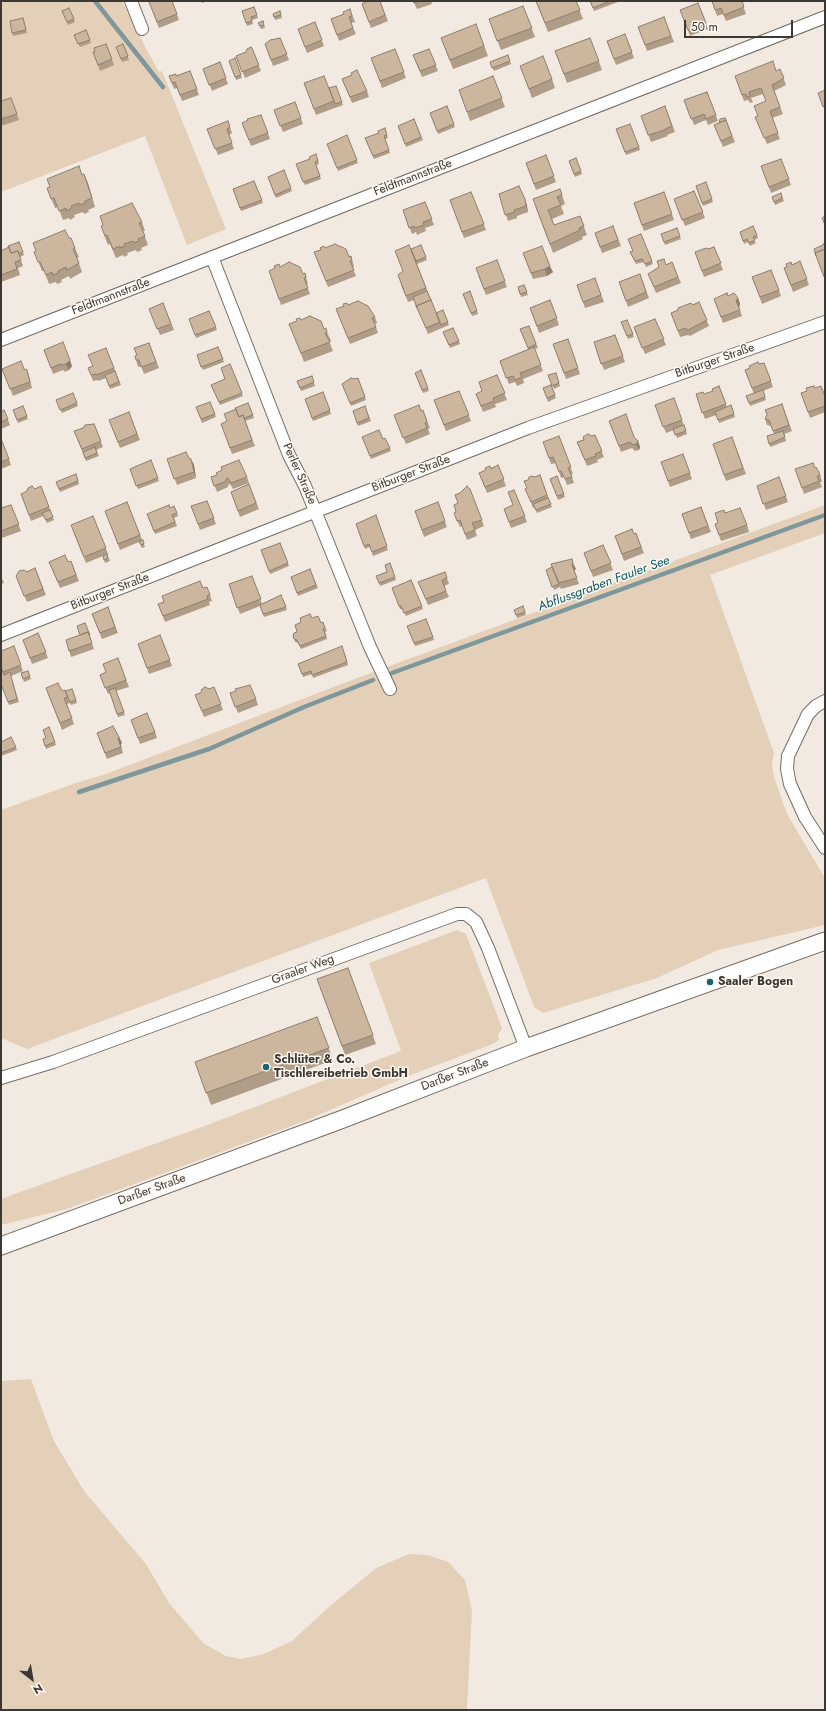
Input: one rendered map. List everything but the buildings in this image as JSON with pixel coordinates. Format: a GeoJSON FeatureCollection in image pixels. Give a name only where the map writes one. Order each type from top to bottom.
{"type":"FeatureCollection","features":[{"type":"Feature","properties":{"kind":"main road","name":"Darßer Straße"},"geometry":{"type":"LineString","coordinates":[[1,1246],[526,1048],[825,941]]}},
{"type":"Feature","properties":{"kind":"main road","name":"Darßer Straße"},"geometry":{"type":"LineString","coordinates":[[1,1235],[87,1214]]}},
{"type":"Feature","properties":{"kind":"street"},"geometry":{"type":"LineString","coordinates":[[131,1],[142,29]]}},
{"type":"Feature","properties":{"kind":"street","name":"Feldtmannstraße"},"geometry":{"type":"LineString","coordinates":[[1,340],[825,18]]}},
{"type":"Feature","properties":{"kind":"street","name":"Perler Straße"},"geometry":{"type":"LineString","coordinates":[[212,257],[289,455],[306,486],[370,647],[390,689]]}},
{"type":"Feature","properties":{"kind":"street","name":"Bitburger Straße"},"geometry":{"type":"LineString","coordinates":[[1,635],[528,428],[825,322]]}},
{"type":"Feature","properties":{"kind":"street"},"geometry":{"type":"LineString","coordinates":[[825,701],[816,706],[808,714],[788,756],[787,769],[790,784],[805,817],[825,848]]}},
{"type":"Feature","properties":{"kind":"street","name":"Graaler Weg"},"geometry":{"type":"LineString","coordinates":[[1,1078],[54,1062],[457,914],[466,914],[472,917],[476,922],[488,948],[526,1048]]}},
{"type":"Feature","properties":{"kind":"shaded area"},"geometry":{"type":"Polygon","coordinates":[[[1,1],[122,1],[159,72],[162,71],[226,229],[187,245],[145,136],[1,192],[1,1]]]}},
{"type":"Feature","properties":{"kind":"shaded area"},"geometry":{"type":"Polygon","coordinates":[[[825,505],[825,533],[710,575],[774,753],[772,764],[774,777],[787,814],[825,878],[825,925],[718,950],[657,978],[543,1013],[534,1007],[486,878],[27,1049],[1,1038],[1,810],[73,784],[106,774],[365,675],[825,505]]]}},
{"type":"Feature","properties":{"kind":"shaded area"},"geometry":{"type":"Polygon","coordinates":[[[457,930],[466,934],[502,1028],[498,1035],[499,1040],[493,1044],[408,1076],[305,1121],[67,1209],[1,1225],[1,1199],[210,1124],[401,1051],[369,963],[457,930]]]}},
{"type":"Feature","properties":{"kind":"shaded area"},"geometry":{"type":"Polygon","coordinates":[[[31,1379],[54,1441],[84,1491],[146,1564],[169,1603],[203,1643],[226,1656],[241,1659],[264,1654],[292,1641],[329,1607],[376,1568],[409,1554],[428,1555],[448,1562],[465,1580],[472,1611],[467,1710],[1,1710],[1,1381],[31,1379]]]}},
{"type":"Feature","properties":{"kind":"waterway"},"geometry":{"type":"LineString","coordinates":[[95,1],[163,87]]}},
{"type":"Feature","properties":{"kind":"waterway","name":"Abflussgraben Fauler See"},"geometry":{"type":"LineString","coordinates":[[392,673],[825,515]]}},
{"type":"Feature","properties":{"kind":"waterway"},"geometry":{"type":"LineString","coordinates":[[79,792],[209,749],[304,707],[373,680]]}},
{"type":"Feature","properties":{"kind":"place","name":"Saaler Bogen"},"geometry":{"type":"Point","coordinates":[710,982]}},
{"type":"Feature","properties":{"kind":"place","name":"Schlüter & Co. Tischlereibetrieb GmbH"},"geometry":{"type":"Point","coordinates":[266,1067]}}]}
